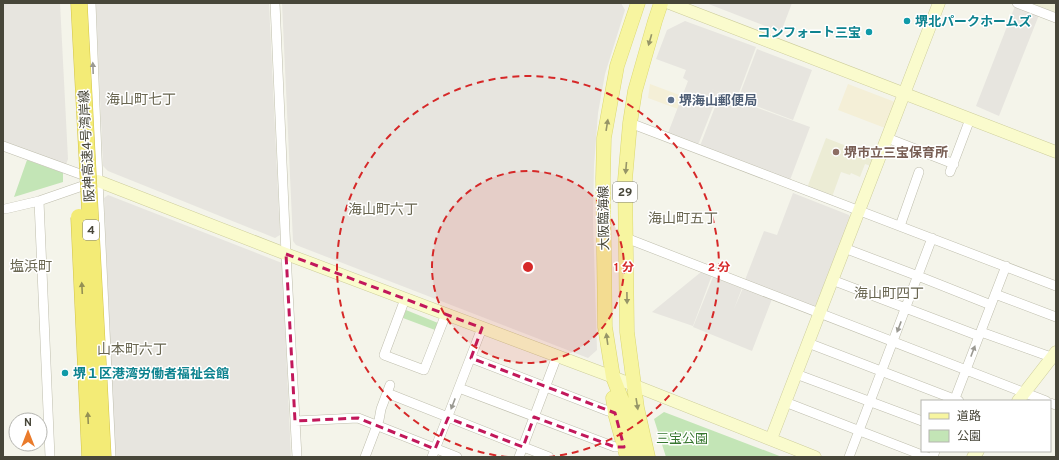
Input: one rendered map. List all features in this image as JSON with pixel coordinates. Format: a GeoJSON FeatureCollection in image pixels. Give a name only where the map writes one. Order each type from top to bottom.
{"type":"FeatureCollection","features":[{"type":"Feature","properties":{"kind":"highway","name":"阪神高速4号湾岸線"},"geometry":{"type":"LineString","coordinates":[[69,3],[90,457]]}},
{"type":"Feature","properties":{"kind":"highway","name":"阪神高速4号湾岸線"},"geometry":{"type":"LineString","coordinates":[[79,3],[103,457]]}},
{"type":"Feature","properties":{"kind":"main road","name":"大阪臨海線"},"geometry":{"type":"LineString","coordinates":[[638,3],[617,66],[604,138],[603,178],[605,327],[613,377],[623,403],[638,457]]}},
{"type":"Feature","properties":{"kind":"main road","name":"大阪臨海線"},"geometry":{"type":"LineString","coordinates":[[648,457],[637,408],[627,332],[625,180],[630,123],[635,91],[655,21],[662,3]]}},
{"type":"Feature","properties":{"kind":"main road","name":"29"},"geometry":{"type":"LineString","coordinates":[[613,377],[613,399],[615,413],[626,452]]}},
{"type":"Feature","properties":{"kind":"main road","name":"29"},"geometry":{"type":"LineString","coordinates":[[641,423],[653,457]]}},
{"type":"Feature","properties":{"kind":"street"},"geometry":{"type":"LineString","coordinates":[[91,3],[111,457]]}},
{"type":"Feature","properties":{"kind":"street"},"geometry":{"type":"LineString","coordinates":[[275,3],[297,457]]}},
{"type":"Feature","properties":{"kind":"street"},"geometry":{"type":"LineString","coordinates":[[669,3],[1056,152]]}},
{"type":"Feature","properties":{"kind":"street"},"geometry":{"type":"LineString","coordinates":[[771,439],[939,3]]}},
{"type":"Feature","properties":{"kind":"street"},"geometry":{"type":"LineString","coordinates":[[1017,3],[1056,18]]}},
{"type":"Feature","properties":{"kind":"street"},"geometry":{"type":"LineString","coordinates":[[887,138],[952,168],[970,119]]}},
{"type":"Feature","properties":{"kind":"street"},"geometry":{"type":"LineString","coordinates":[[630,123],[1056,286]]}},
{"type":"Feature","properties":{"kind":"street"},"geometry":{"type":"LineString","coordinates":[[3,146],[634,385],[815,457]]}},
{"type":"Feature","properties":{"kind":"street"},"geometry":{"type":"LineString","coordinates":[[900,226],[919,172]]}},
{"type":"Feature","properties":{"kind":"street"},"geometry":{"type":"LineString","coordinates":[[3,209],[39,201],[98,181]]}},
{"type":"Feature","properties":{"kind":"street"},"geometry":{"type":"LineString","coordinates":[[39,201],[50,457]]}},
{"type":"Feature","properties":{"kind":"street"},"geometry":{"type":"LineString","coordinates":[[626,238],[966,370],[1021,397],[1040,400]]}},
{"type":"Feature","properties":{"kind":"street"},"geometry":{"type":"LineString","coordinates":[[849,457],[932,238]]}},
{"type":"Feature","properties":{"kind":"street"},"geometry":{"type":"LineString","coordinates":[[844,248],[991,305]]}},
{"type":"Feature","properties":{"kind":"street"},"geometry":{"type":"LineString","coordinates":[[956,400],[966,370],[1006,266]]}},
{"type":"Feature","properties":{"kind":"street"},"geometry":{"type":"LineString","coordinates":[[832,280],[906,309],[980,334],[1054,355],[1021,397]]}},
{"type":"Feature","properties":{"kind":"street"},"geometry":{"type":"LineString","coordinates":[[995,294],[1056,317]]}},
{"type":"Feature","properties":{"kind":"street"},"geometry":{"type":"LineString","coordinates":[[405,299],[384,355],[424,370],[446,314]]}},
{"type":"Feature","properties":{"kind":"street"},"geometry":{"type":"LineString","coordinates":[[434,453],[482,328]]}},
{"type":"Feature","properties":{"kind":"street"},"geometry":{"type":"LineString","coordinates":[[808,343],[953,400]]}},
{"type":"Feature","properties":{"kind":"street"},"geometry":{"type":"LineString","coordinates":[[519,457],[557,356]]}},
{"type":"Feature","properties":{"kind":"street"},"geometry":{"type":"LineString","coordinates":[[471,358],[615,413]]}},
{"type":"Feature","properties":{"kind":"street"},"geometry":{"type":"LineString","coordinates":[[796,374],[921,421]]}},
{"type":"Feature","properties":{"kind":"street"},"geometry":{"type":"LineString","coordinates":[[459,388],[626,452]]}},
{"type":"Feature","properties":{"kind":"street"},"geometry":{"type":"LineString","coordinates":[[365,457],[388,389],[448,418],[549,457]]}},
{"type":"Feature","properties":{"kind":"street"},"geometry":{"type":"LineString","coordinates":[[785,402],[927,457]]}},
{"type":"Feature","properties":{"kind":"street"},"geometry":{"type":"LineString","coordinates":[[295,422],[358,418],[434,453],[457,457]]}},
{"type":"Feature","properties":{"kind":"highlighted area"},"geometry":{"type":"Polygon","coordinates":[[[286,254],[482,328],[471,358],[615,413],[624,447],[615,447],[534,417],[523,447],[448,418],[435,449],[358,418],[295,421],[286,254]]]}},
{"type":"Feature","properties":{"kind":"shaded area"},"geometry":{"type":"Polygon","coordinates":[[[3,3],[60,3],[68,159],[63,173],[3,150],[3,3]]]}},
{"type":"Feature","properties":{"kind":"shaded area"},"geometry":{"type":"Polygon","coordinates":[[[96,3],[269,3],[280,235],[275,238],[108,171],[103,166],[96,3]]]}},
{"type":"Feature","properties":{"kind":"shaded area"},"geometry":{"type":"Polygon","coordinates":[[[282,3],[621,3],[625,10],[605,74],[598,113],[594,166],[593,220],[597,350],[588,358],[296,245],[293,241],[282,3]]]}},
{"type":"Feature","properties":{"kind":"shaded area"},"geometry":{"type":"Polygon","coordinates":[[[706,3],[792,3],[781,32],[706,3]]]}},
{"type":"Feature","properties":{"kind":"shaded area"},"geometry":{"type":"Polygon","coordinates":[[[1030,3],[1056,3],[1056,13],[1030,3]]]}},
{"type":"Feature","properties":{"kind":"shaded area"},"geometry":{"type":"Polygon","coordinates":[[[1015,6],[1039,15],[999,116],[976,106],[1015,6]]]}},
{"type":"Feature","properties":{"kind":"shaded area"},"geometry":{"type":"Polygon","coordinates":[[[685,21],[756,47],[737,98],[711,89],[719,92],[698,145],[668,133],[688,81],[683,78],[686,70],[656,59],[667,30],[685,21]]]}},
{"type":"Feature","properties":{"kind":"shaded area"},"geometry":{"type":"Polygon","coordinates":[[[757,49],[812,70],[793,120],[738,99],[757,49]]]}},
{"type":"Feature","properties":{"kind":"shaded area"},"geometry":{"type":"Polygon","coordinates":[[[650,84],[682,96],[678,109],[648,98],[650,84]]]}},
{"type":"Feature","properties":{"kind":"shaded area"},"geometry":{"type":"Polygon","coordinates":[[[848,84],[895,102],[885,128],[838,110],[848,84]]]}},
{"type":"Feature","properties":{"kind":"shaded area"},"geometry":{"type":"Polygon","coordinates":[[[720,94],[810,127],[790,180],[700,146],[720,94]]]}},
{"type":"Feature","properties":{"kind":"shaded area"},"geometry":{"type":"Polygon","coordinates":[[[826,138],[875,157],[871,166],[865,164],[860,177],[851,173],[850,175],[841,172],[832,197],[807,188],[826,138]]]}},
{"type":"Feature","properties":{"kind":"shaded area"},"geometry":{"type":"Polygon","coordinates":[[[793,193],[849,215],[851,219],[818,305],[814,307],[745,280],[764,231],[777,235],[793,193]]]}},
{"type":"Feature","properties":{"kind":"shaded area"},"geometry":{"type":"Polygon","coordinates":[[[108,195],[282,263],[291,457],[115,457],[104,198],[108,195]]]}},
{"type":"Feature","properties":{"kind":"shaded area"},"geometry":{"type":"Polygon","coordinates":[[[701,272],[712,275],[693,326],[652,312],[701,272]]]}},
{"type":"Feature","properties":{"kind":"shaded area"},"geometry":{"type":"Polygon","coordinates":[[[713,277],[742,288],[734,309],[743,288],[772,299],[752,351],[693,327],[713,277]]]}},
{"type":"Feature","properties":{"kind":"green space"},"geometry":{"type":"Polygon","coordinates":[[[27,160],[63,173],[63,182],[14,197],[27,160]]]}},
{"type":"Feature","properties":{"kind":"green space"},"geometry":{"type":"Polygon","coordinates":[[[406,310],[438,323],[435,330],[403,318],[406,310]]]}},
{"type":"Feature","properties":{"kind":"green space","name":"三宝公園"},"geometry":{"type":"Polygon","coordinates":[[[664,412],[782,457],[666,457],[654,419],[664,412]]]}},
{"type":"Feature","properties":{"kind":"place","name":"堺北パークホームズ"},"geometry":{"type":"Point","coordinates":[907,21]}},
{"type":"Feature","properties":{"kind":"place","name":"コンフォート三宝"},"geometry":{"type":"Point","coordinates":[869,32]}},
{"type":"Feature","properties":{"kind":"place","name":"堺海山郵便局"},"geometry":{"type":"Point","coordinates":[671,100]}},
{"type":"Feature","properties":{"kind":"place","name":"堺市立三宝保育所"},"geometry":{"type":"Point","coordinates":[836,152]}},
{"type":"Feature","properties":{"kind":"place","name":"堺１区港湾労働者福祉会館"},"geometry":{"type":"Point","coordinates":[65,373]}},
{"type":"Feature","properties":{"kind":"district","name":"海山町七丁"},"geometry":{"type":"Point","coordinates":[141,99]}},
{"type":"Feature","properties":{"kind":"district","name":"海山町六丁"},"geometry":{"type":"Point","coordinates":[383,209]}},
{"type":"Feature","properties":{"kind":"district","name":"海山町五丁"},"geometry":{"type":"Point","coordinates":[683,218]}},
{"type":"Feature","properties":{"kind":"district","name":"塩浜町"},"geometry":{"type":"Point","coordinates":[31,266]}},
{"type":"Feature","properties":{"kind":"district","name":"海山町四丁"},"geometry":{"type":"Point","coordinates":[889,293]}},
{"type":"Feature","properties":{"kind":"district","name":"山本町六丁"},"geometry":{"type":"Point","coordinates":[132,349]}}]}
